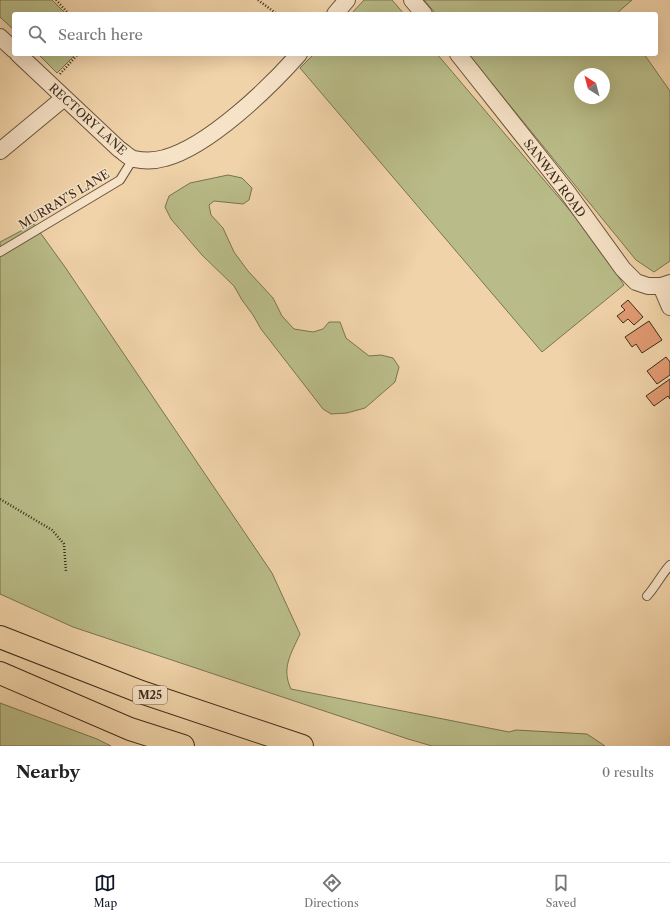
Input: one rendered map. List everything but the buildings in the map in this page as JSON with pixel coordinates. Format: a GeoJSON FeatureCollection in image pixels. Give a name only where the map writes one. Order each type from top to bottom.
{"type":"FeatureCollection","features":[{"type":"Feature","properties":{"kind":"highway","name":"M25"},"geometry":{"type":"LineString","coordinates":[[0,637],[141,692],[302,746]]}},
{"type":"Feature","properties":{"kind":"highway"},"geometry":{"type":"LineString","coordinates":[[0,673],[130,729],[183,746]]}},
{"type":"Feature","properties":{"kind":"street"},"geometry":{"type":"LineString","coordinates":[[337,12],[347,0]]}},
{"type":"Feature","properties":{"kind":"street"},"geometry":{"type":"LineString","coordinates":[[412,0],[422,12]]}},
{"type":"Feature","properties":{"kind":"street"},"geometry":{"type":"LineString","coordinates":[[0,37],[12,48]]}},
{"type":"Feature","properties":{"kind":"street","name":"RECTORY LANE"},"geometry":{"type":"LineString","coordinates":[[20,56],[119,149],[133,159],[154,160],[165,158],[201,141],[228,121],[261,93],[297,56]]}},
{"type":"Feature","properties":{"kind":"street","name":"SANWAY ROAD"},"geometry":{"type":"LineString","coordinates":[[460,56],[568,193],[623,269],[636,282],[648,286],[665,284],[670,307]]}},
{"type":"Feature","properties":{"kind":"street"},"geometry":{"type":"LineString","coordinates":[[0,151],[64,98]]}},
{"type":"Feature","properties":{"kind":"lane","name":"MURRAY'S LANE"},"geometry":{"type":"LineString","coordinates":[[0,252],[120,180],[133,159]]}},
{"type":"Feature","properties":{"kind":"lane"},"geometry":{"type":"LineString","coordinates":[[647,596],[654,589],[661,575],[670,566]]}},
{"type":"Feature","properties":{"kind":"path"},"geometry":{"type":"LineString","coordinates":[[56,0],[67,12]]}},
{"type":"Feature","properties":{"kind":"path"},"geometry":{"type":"LineString","coordinates":[[258,0],[275,12]]}},
{"type":"Feature","properties":{"kind":"path"},"geometry":{"type":"LineString","coordinates":[[50,84],[76,56]]}},
{"type":"Feature","properties":{"kind":"path"},"geometry":{"type":"LineString","coordinates":[[0,498],[52,530],[64,544],[66,572]]}},
{"type":"Feature","properties":{"kind":"green space"},"geometry":{"type":"Polygon","coordinates":[[[0,0],[52,0],[64,12],[12,12],[12,28],[0,17],[0,0]]]}},
{"type":"Feature","properties":{"kind":"green space"},"geometry":{"type":"Polygon","coordinates":[[[364,0],[392,0],[402,12],[353,12],[364,0]]]}},
{"type":"Feature","properties":{"kind":"green space"},"geometry":{"type":"Polygon","coordinates":[[[424,0],[632,0],[618,12],[434,12],[424,0]]]}},
{"type":"Feature","properties":{"kind":"green space"},"geometry":{"type":"Polygon","coordinates":[[[40,56],[74,56],[57,73],[40,56]]]}},
{"type":"Feature","properties":{"kind":"green space"},"geometry":{"type":"Polygon","coordinates":[[[312,56],[439,56],[589,233],[624,285],[542,352],[300,68],[312,56]]]}},
{"type":"Feature","properties":{"kind":"green space"},"geometry":{"type":"Polygon","coordinates":[[[470,56],[645,56],[670,91],[670,261],[654,272],[636,260],[470,56]]]}},
{"type":"Feature","properties":{"kind":"green space"},"geometry":{"type":"Polygon","coordinates":[[[228,175],[242,178],[252,188],[249,200],[243,204],[214,201],[209,205],[211,215],[223,228],[234,252],[248,271],[273,298],[282,316],[294,329],[313,332],[323,329],[329,322],[340,322],[346,338],[369,356],[381,355],[393,358],[399,367],[395,382],[365,408],[347,413],[331,414],[323,409],[261,329],[234,286],[202,255],[171,219],[165,207],[169,196],[190,183],[228,175]]]}},
{"type":"Feature","properties":{"kind":"green space"},"geometry":{"type":"Polygon","coordinates":[[[34,224],[65,267],[272,573],[300,634],[288,661],[287,674],[291,689],[509,732],[516,730],[587,734],[605,746],[432,746],[73,627],[0,594],[0,242],[34,224]]]}},
{"type":"Feature","properties":{"kind":"green space"},"geometry":{"type":"Polygon","coordinates":[[[0,703],[97,739],[111,746],[0,746],[0,703]]]}}]}
